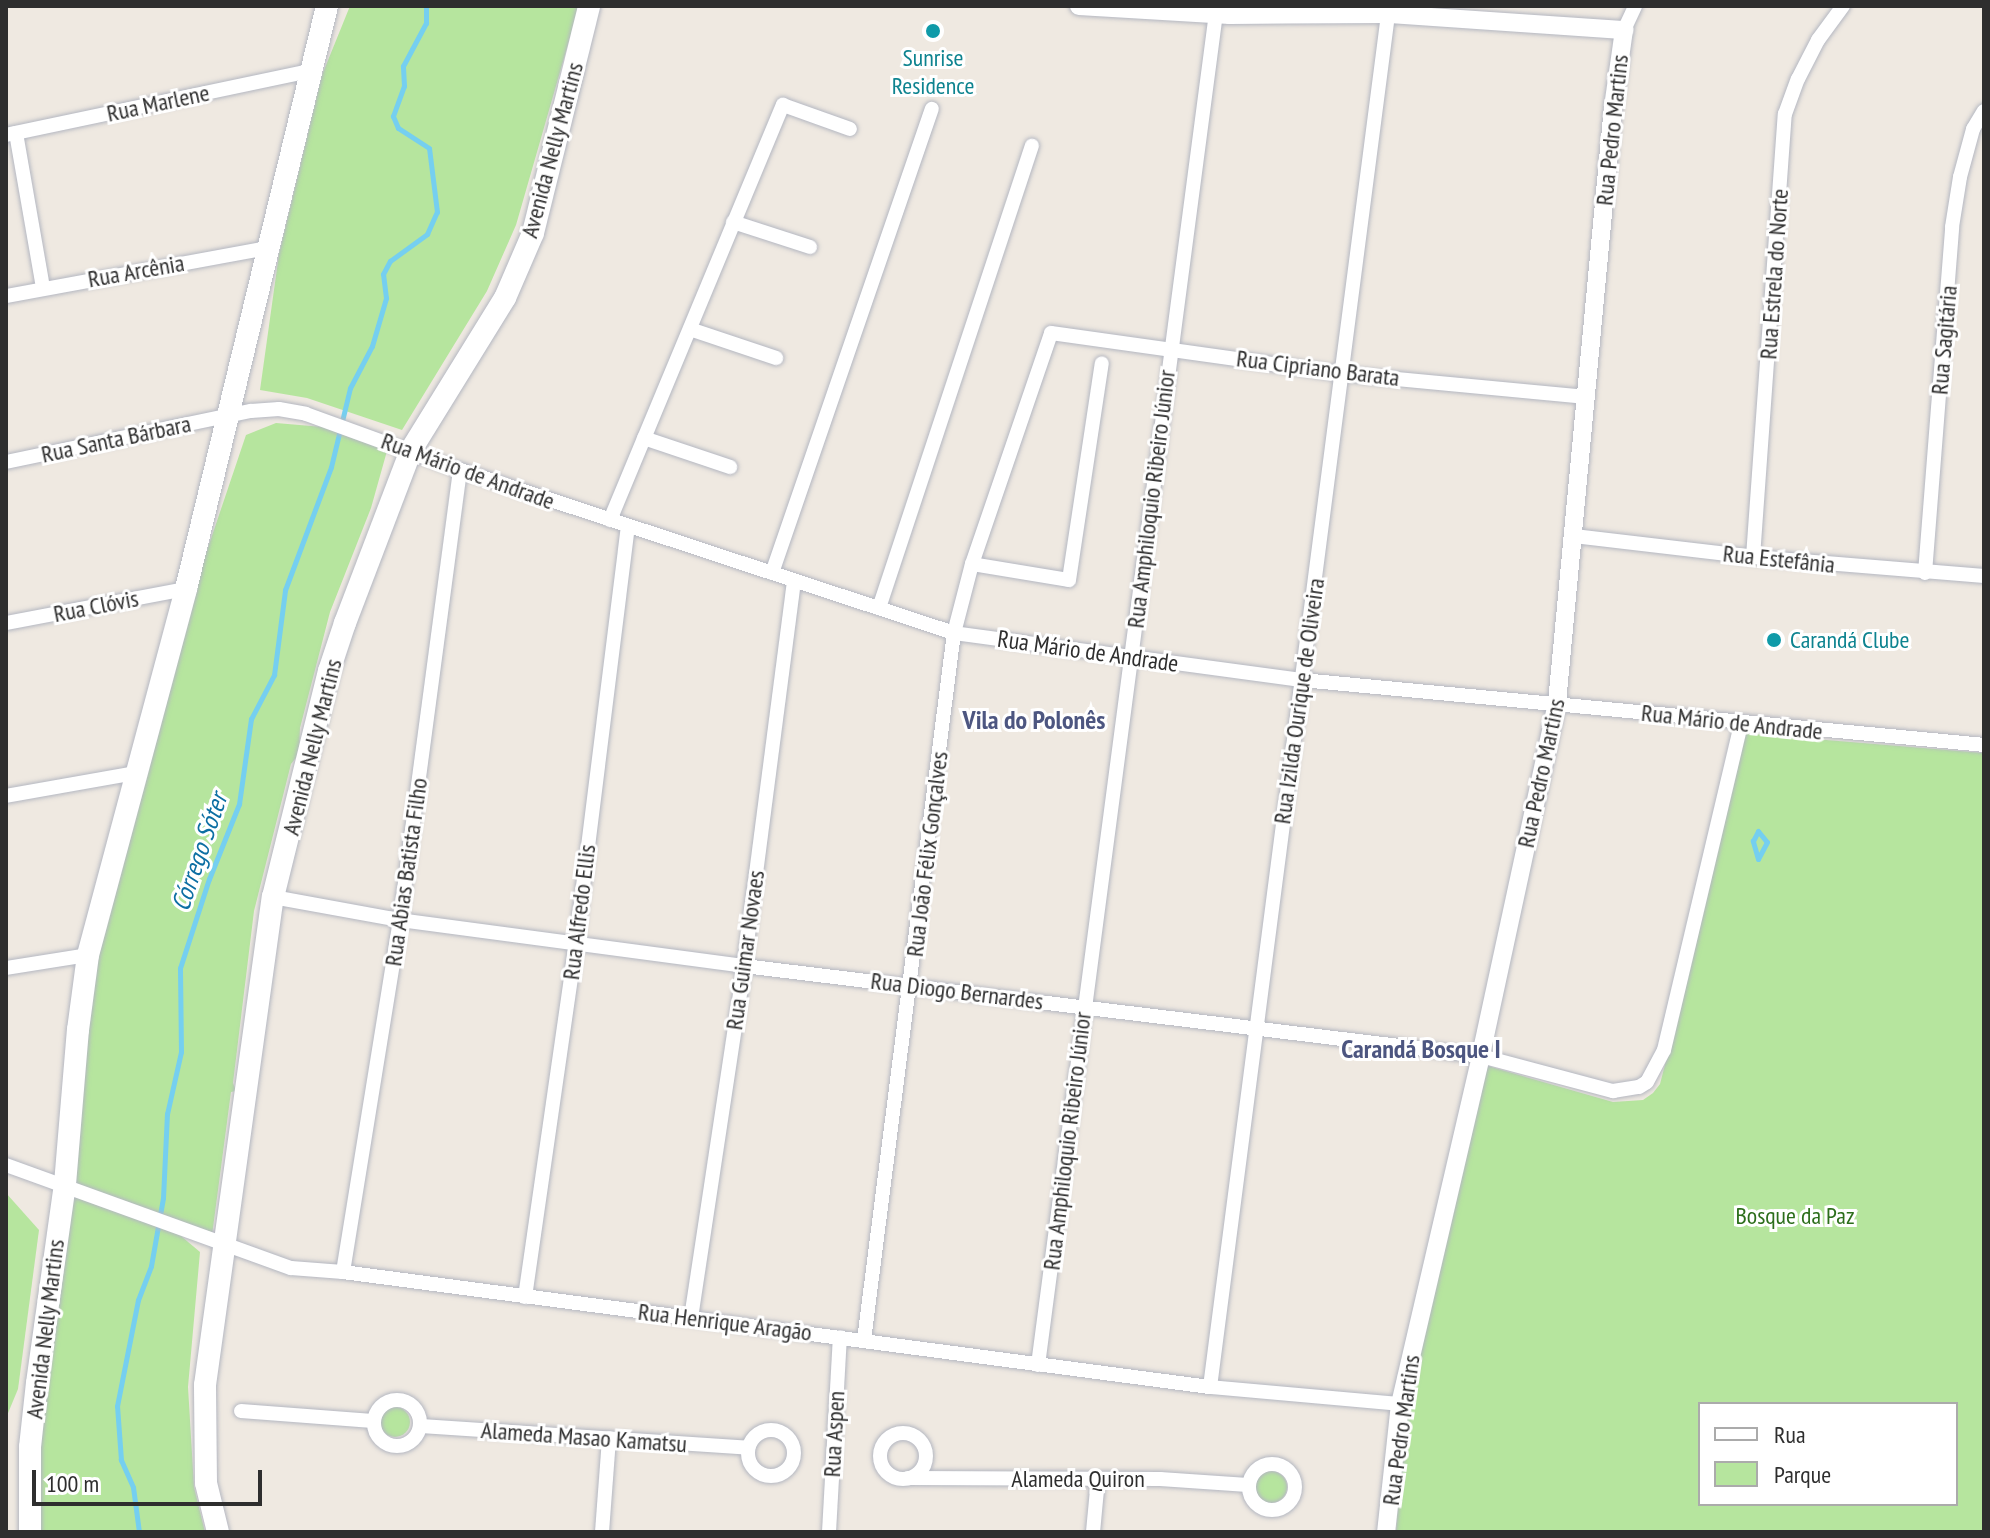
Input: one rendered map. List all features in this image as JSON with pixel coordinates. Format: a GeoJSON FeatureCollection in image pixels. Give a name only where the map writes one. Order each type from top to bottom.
{"type":"FeatureCollection","features":[{"type":"Feature","properties":{"kind":"main road","name":"Avenida Nelly Martins"},"geometry":{"type":"LineString","coordinates":[[30,1532],[30,1447],[35,1396],[65,1184],[78,1030],[88,955],[186,589],[327,6]]}},
{"type":"Feature","properties":{"kind":"main road","name":"Avenida Nelly Martins"},"geometry":{"type":"LineString","coordinates":[[218,1532],[206,1483],[205,1385],[273,897],[329,671],[411,450],[505,298],[533,233],[589,6]]}},
{"type":"Feature","properties":{"kind":"street"},"geometry":{"type":"LineString","coordinates":[[1079,6],[1388,14],[1624,30]]}},
{"type":"Feature","properties":{"kind":"street","name":"Rua Pedro Martins"},"geometry":{"type":"LineString","coordinates":[[1386,1532],[1400,1404],[1481,1056],[1557,703],[1585,397],[1624,30],[1635,6]]}},
{"type":"Feature","properties":{"kind":"street","name":"Rua Estrela do Norte"},"geometry":{"type":"LineString","coordinates":[[1753,557],[1785,114],[1805,66],[1843,6]]}},
{"type":"Feature","properties":{"kind":"street","name":"Rua Amphiloquio Ribeiro Júnior"},"geometry":{"type":"LineString","coordinates":[[1038,1365],[1216,10]]}},
{"type":"Feature","properties":{"kind":"street","name":"Rua Izilda Ourique de Oliveira"},"geometry":{"type":"LineString","coordinates":[[1210,1387],[1388,14]]}},
{"type":"Feature","properties":{"kind":"street","name":"Rua Marlene"},"geometry":{"type":"LineString","coordinates":[[11,134],[309,71]]}},
{"type":"Feature","properties":{"kind":"street"},"geometry":{"type":"LineString","coordinates":[[610,520],[783,105],[850,129]]}},
{"type":"Feature","properties":{"kind":"street"},"geometry":{"type":"LineString","coordinates":[[772,573],[932,109]]}},
{"type":"Feature","properties":{"kind":"street","name":"Rua Sagitária"},"geometry":{"type":"LineString","coordinates":[[1925,573],[1952,227],[1960,177],[1973,129],[1984,111]]}},
{"type":"Feature","properties":{"kind":"street"},"geometry":{"type":"LineString","coordinates":[[11,134],[43,288]]}},
{"type":"Feature","properties":{"kind":"street"},"geometry":{"type":"LineString","coordinates":[[879,608],[1032,146]]}},
{"type":"Feature","properties":{"kind":"street"},"geometry":{"type":"LineString","coordinates":[[733,222],[810,247]]}},
{"type":"Feature","properties":{"kind":"street","name":"Rua Arcênia"},"geometry":{"type":"LineString","coordinates":[[6,296],[267,248]]}},
{"type":"Feature","properties":{"kind":"street"},"geometry":{"type":"LineString","coordinates":[[690,329],[776,358]]}},
{"type":"Feature","properties":{"kind":"street","name":"Rua Cipriano Barata"},"geometry":{"type":"LineString","coordinates":[[1051,333],[1343,374],[1585,397]]}},
{"type":"Feature","properties":{"kind":"street","name":"Rua João Félix Gonçalves"},"geometry":{"type":"LineString","coordinates":[[864,1340],[954,633],[972,564],[1051,333]]}},
{"type":"Feature","properties":{"kind":"street"},"geometry":{"type":"LineString","coordinates":[[972,564],[1069,580],[1102,363]]}},
{"type":"Feature","properties":{"kind":"street","name":"Rua Mário de Andrade"},"geometry":{"type":"LineString","coordinates":[[226,416],[279,409],[318,419],[628,527],[954,633],[1302,680],[1984,745]]}},
{"type":"Feature","properties":{"kind":"street","name":"Rua Santa Bárbara"},"geometry":{"type":"LineString","coordinates":[[6,462],[226,416]]}},
{"type":"Feature","properties":{"kind":"street"},"geometry":{"type":"LineString","coordinates":[[644,438],[730,467]]}},
{"type":"Feature","properties":{"kind":"street","name":"Rua Abias Batista Filho"},"geometry":{"type":"LineString","coordinates":[[343,1272],[400,920],[460,470]]}},
{"type":"Feature","properties":{"kind":"street","name":"Rua Alfredo Ellis"},"geometry":{"type":"LineString","coordinates":[[525,1297],[576,943],[628,527]]}},
{"type":"Feature","properties":{"kind":"street","name":"Rua Estefânia"},"geometry":{"type":"LineString","coordinates":[[1574,536],[1753,557],[1984,576]]}},
{"type":"Feature","properties":{"kind":"street","name":"Rua Guimar Novaes"},"geometry":{"type":"LineString","coordinates":[[691,1318],[744,966],[794,581]]}},
{"type":"Feature","properties":{"kind":"street","name":"Rua Clóvis"},"geometry":{"type":"LineString","coordinates":[[6,623],[186,589]]}},
{"type":"Feature","properties":{"kind":"street","name":"Rua Diogo Bernardes"},"geometry":{"type":"LineString","coordinates":[[273,897],[400,920],[744,966],[1481,1056],[1613,1091],[1639,1087],[1655,1073],[1664,1050],[1741,724]]}},
{"type":"Feature","properties":{"kind":"street"},"geometry":{"type":"LineString","coordinates":[[6,796],[135,773]]}},
{"type":"Feature","properties":{"kind":"street"},"geometry":{"type":"LineString","coordinates":[[6,968],[88,955]]}},
{"type":"Feature","properties":{"kind":"street","name":"Rua Henrique Aragão"},"geometry":{"type":"LineString","coordinates":[[6,1165],[65,1184],[222,1246],[291,1268],[343,1272],[1210,1387],[1400,1404]]}},
{"type":"Feature","properties":{"kind":"street","name":"Rua Aspen"},"geometry":{"type":"LineString","coordinates":[[829,1532],[840,1337]]}},
{"type":"Feature","properties":{"kind":"street"},"geometry":{"type":"LineString","coordinates":[[394,1400],[414,1406],[421,1426],[412,1441],[394,1446],[379,1438],[373,1421],[377,1411],[394,1400]]}},
{"type":"Feature","properties":{"kind":"street"},"geometry":{"type":"LineString","coordinates":[[241,1411],[373,1421]]}},
{"type":"Feature","properties":{"kind":"street","name":"Alameda Masao Kamatsu"},"geometry":{"type":"LineString","coordinates":[[421,1426],[748,1448]]}},
{"type":"Feature","properties":{"kind":"street"},"geometry":{"type":"LineString","coordinates":[[602,1532],[609,1438]]}},
{"type":"Feature","properties":{"kind":"street","name":"Alameda Quiron"},"geometry":{"type":"LineString","coordinates":[[908,1478],[1098,1479],[1248,1485]]}},
{"type":"Feature","properties":{"kind":"street"},"geometry":{"type":"LineString","coordinates":[[1093,1532],[1098,1479]]}},
{"type":"Feature","properties":{"kind":"green space"},"geometry":{"type":"Polygon","coordinates":[[[350,6],[579,6],[516,225],[487,291],[402,430],[307,398],[260,390],[279,254],[322,75],[350,6]]]}},
{"type":"Feature","properties":{"kind":"green space"},"geometry":{"type":"Polygon","coordinates":[[[276,423],[323,427],[387,451],[371,508],[330,612],[300,728],[299,754],[291,764],[254,911],[233,1083],[236,1091],[231,1092],[211,1243],[181,1236],[200,1252],[188,1387],[194,1487],[205,1532],[37,1532],[39,1450],[94,958],[194,589],[246,435],[276,423]]]}},
{"type":"Feature","properties":{"kind":"green space","name":"Bosque da Paz"},"geometry":{"type":"Polygon","coordinates":[[[1741,733],[1984,753],[1984,1532],[1396,1532],[1405,1412],[1481,1064],[1613,1102],[1643,1100],[1660,1084],[1741,733]]]}},
{"type":"Feature","properties":{"kind":"green space"},"geometry":{"type":"Polygon","coordinates":[[[6,1193],[39,1230],[18,1389],[6,1418],[6,1193]]]}},
{"type":"Feature","properties":{"kind":"green space"},"geometry":{"type":"Polygon","coordinates":[[[395,1407],[406,1411],[410,1422],[406,1433],[395,1437],[384,1433],[380,1422],[384,1411],[395,1407]]]}},
{"type":"Feature","properties":{"kind":"green space"},"geometry":{"type":"Polygon","coordinates":[[[1271,1471],[1282,1476],[1287,1487],[1282,1498],[1271,1503],[1260,1498],[1255,1487],[1260,1476],[1271,1471]]]}},
{"type":"Feature","properties":{"kind":"waterway","name":"Córrego Sóter"},"geometry":{"type":"LineString","coordinates":[[139,1532],[133,1487],[121,1460],[117,1406],[138,1300],[151,1266],[163,1198],[167,1114],[181,1052],[180,968],[209,879],[239,804],[251,719],[274,675],[285,590],[331,467],[350,388],[372,346],[386,298],[383,274],[390,261],[427,234],[437,212],[429,148],[398,128],[393,116],[404,86],[403,66],[426,23],[426,6]]}},
{"type":"Feature","properties":{"kind":"waterway"},"geometry":{"type":"LineString","coordinates":[[1758,831],[1767,842],[1758,859],[1753,841],[1758,831]]}},
{"type":"Feature","properties":{"kind":"place","name":"Sunrise Residence"},"geometry":{"type":"Point","coordinates":[933,31]}},
{"type":"Feature","properties":{"kind":"place","name":"Carandá Clube"},"geometry":{"type":"Point","coordinates":[1774,640]}},
{"type":"Feature","properties":{"kind":"district","name":"Vila do Polonês"},"geometry":{"type":"Point","coordinates":[1034,720]}},
{"type":"Feature","properties":{"kind":"district","name":"Carandá Bosque I"},"geometry":{"type":"Point","coordinates":[1421,1049]}}]}
